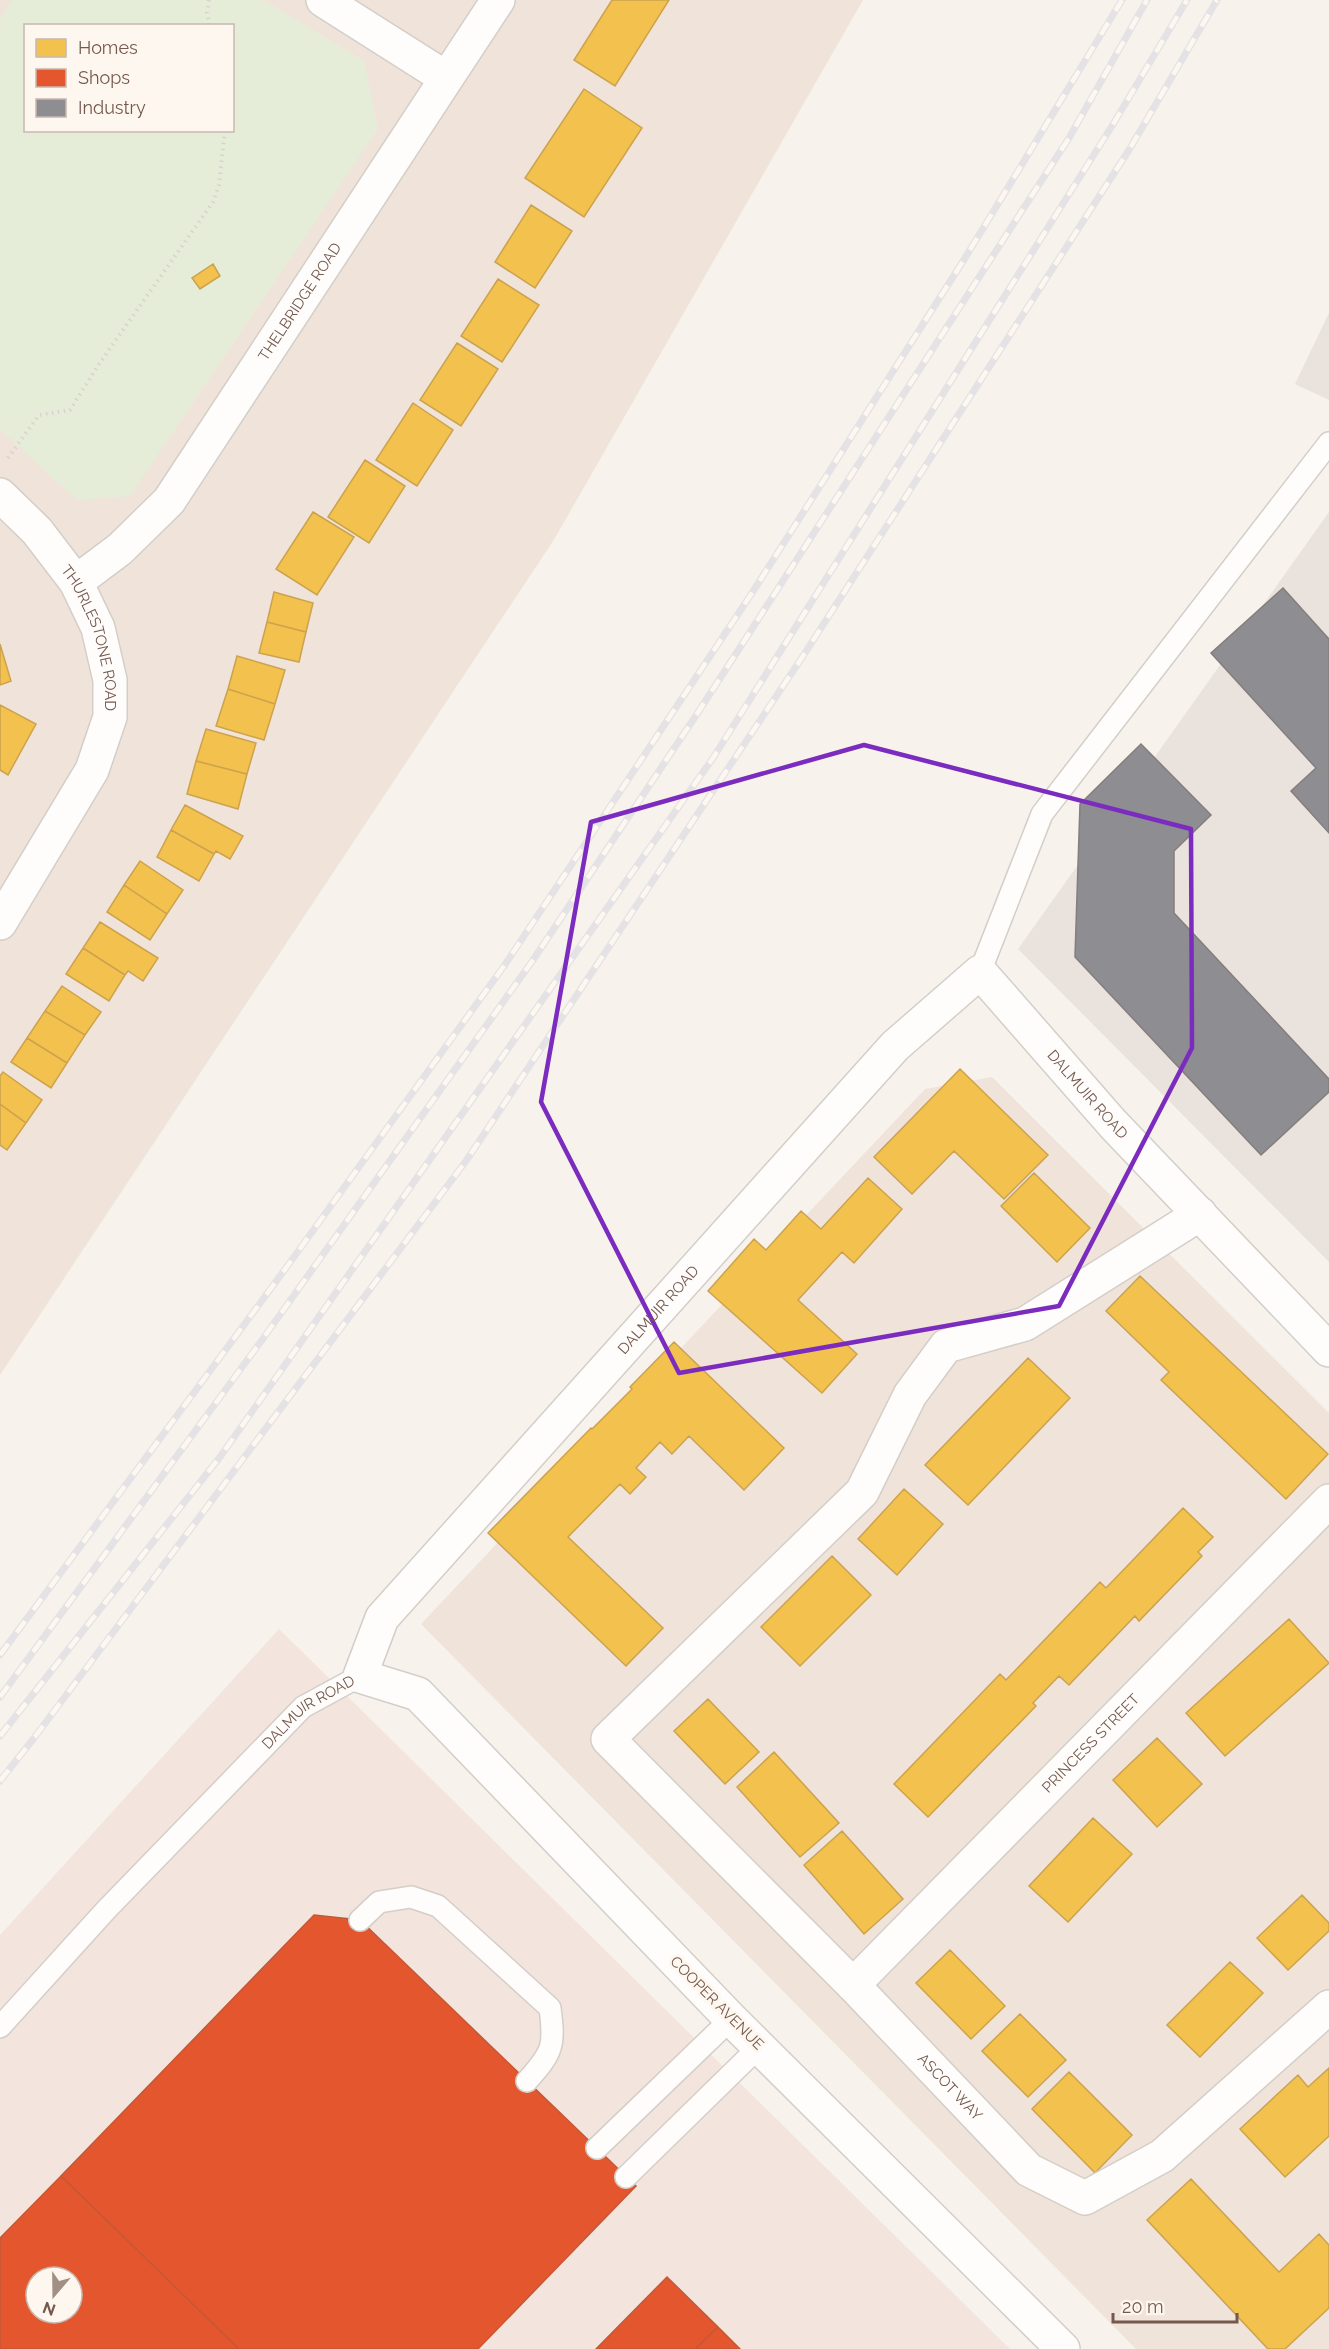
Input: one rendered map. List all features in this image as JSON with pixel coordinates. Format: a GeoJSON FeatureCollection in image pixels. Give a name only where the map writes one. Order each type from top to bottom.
{"type":"FeatureCollection","features":[{"type":"Feature","properties":{"kind":"street"},"geometry":{"type":"LineString","coordinates":[[323,0],[446,78]]}},
{"type":"Feature","properties":{"kind":"street","name":"THELBRIDGE ROAD"},"geometry":{"type":"LineString","coordinates":[[76,582],[120,549],[169,501],[498,0]]}},
{"type":"Feature","properties":{"kind":"street","name":"THURLESTONE ROAD"},"geometry":{"type":"LineString","coordinates":[[0,495],[37,531],[76,582],[98,628],[110,680],[110,717],[92,770],[0,923]]}},
{"type":"Feature","properties":{"kind":"street","name":"DALMUIR ROAD"},"geometry":{"type":"LineString","coordinates":[[360,1676],[382,1618],[895,1046],[980,972],[1113,1124],[1329,1350]]}},
{"type":"Feature","properties":{"kind":"street","name":"ASCOT WAY"},"geometry":{"type":"LineString","coordinates":[[1200,1214],[1024,1324],[946,1346],[910,1395],[862,1492],[608,1739],[853,1984],[1029,2170],[1085,2198],[1162,2156],[1329,2007]]}},
{"type":"Feature","properties":{"kind":"street","name":"PRINCESS STREET"},"geometry":{"type":"LineString","coordinates":[[853,1984],[1329,1501]]}},
{"type":"Feature","properties":{"kind":"street","name":"COOPER AVENUE"},"geometry":{"type":"LineString","coordinates":[[360,1676],[418,1694],[731,2019],[1063,2349]]}},
{"type":"Feature","properties":{"kind":"lane"},"geometry":{"type":"LineString","coordinates":[[980,972],[1042,814],[1329,443]]}},
{"type":"Feature","properties":{"kind":"lane","name":"DALMUIR ROAD"},"geometry":{"type":"LineString","coordinates":[[0,2027],[106,1910],[303,1707],[360,1676]]}},
{"type":"Feature","properties":{"kind":"lane"},"geometry":{"type":"LineString","coordinates":[[360,1920],[379,1902],[411,1897],[438,1906],[550,2008],[554,2036],[546,2061],[528,2081]]}},
{"type":"Feature","properties":{"kind":"lane"},"geometry":{"type":"LineString","coordinates":[[597,2148],[731,2019]]}},
{"type":"Feature","properties":{"kind":"lane"},"geometry":{"type":"LineString","coordinates":[[626,2178],[760,2046]]}},
{"type":"Feature","properties":{"kind":"path"},"geometry":{"type":"LineString","coordinates":[[210,0],[207,13],[210,24]]}},
{"type":"Feature","properties":{"kind":"path"},"geometry":{"type":"LineString","coordinates":[[0,466],[15,451],[39,415],[70,410],[99,364],[213,202],[219,185],[225,132]]}},
{"type":"Feature","properties":{"kind":"highlighted area"},"geometry":{"type":"Polygon","coordinates":[[[864,745],[1191,829],[1192,1048],[1059,1306],[679,1373],[541,1102],[591,822],[864,745]]]}},
{"type":"Feature","properties":{"kind":"shaded area"},"geometry":{"type":"Polygon","coordinates":[[[0,0],[863,0],[555,538],[0,1375],[0,0]]]}},
{"type":"Feature","properties":{"kind":"shaded area"},"geometry":{"type":"Polygon","coordinates":[[[1329,313],[1329,400],[1295,384],[1329,313]]]}},
{"type":"Feature","properties":{"kind":"shaded area"},"geometry":{"type":"Polygon","coordinates":[[[1329,512],[1329,1262],[1018,949],[1329,512]]]}},
{"type":"Feature","properties":{"kind":"shaded area"},"geometry":{"type":"Polygon","coordinates":[[[992,1077],[1329,1413],[1329,2349],[1136,2349],[421,1624],[925,1089],[992,1077]]]}},
{"type":"Feature","properties":{"kind":"shaded area"},"geometry":{"type":"Polygon","coordinates":[[[279,1629],[1010,2349],[0,2349],[0,1935],[279,1629]]]}},
{"type":"Feature","properties":{"kind":"green space"},"geometry":{"type":"Polygon","coordinates":[[[12,0],[263,0],[364,61],[378,129],[130,496],[77,500],[0,429],[0,20],[12,0]]]}},
{"type":"Feature","properties":{"kind":"building: Homes"},"geometry":{"type":"Polygon","coordinates":[[[612,0],[669,0],[615,86],[574,60],[612,0]]]}},
{"type":"Feature","properties":{"kind":"building: Homes"},"geometry":{"type":"Polygon","coordinates":[[[584,89],[642,128],[584,217],[525,178],[584,89]]]}},
{"type":"Feature","properties":{"kind":"building: Homes"},"geometry":{"type":"Polygon","coordinates":[[[531,205],[572,231],[535,288],[495,262],[531,205]]]}},
{"type":"Feature","properties":{"kind":"building: Homes"},"geometry":{"type":"Polygon","coordinates":[[[213,264],[220,276],[200,289],[192,278],[213,264]]]}},
{"type":"Feature","properties":{"kind":"building: Homes"},"geometry":{"type":"Polygon","coordinates":[[[498,279],[539,305],[502,362],[461,336],[498,279]]]}},
{"type":"Feature","properties":{"kind":"building: Homes"},"geometry":{"type":"Polygon","coordinates":[[[457,343],[498,369],[461,426],[420,400],[457,343]]]}},
{"type":"Feature","properties":{"kind":"building: Homes"},"geometry":{"type":"Polygon","coordinates":[[[413,403],[453,430],[417,486],[376,460],[413,403]]]}},
{"type":"Feature","properties":{"kind":"building: Homes"},"geometry":{"type":"Polygon","coordinates":[[[365,460],[405,486],[369,543],[328,517],[365,460]]]}},
{"type":"Feature","properties":{"kind":"building: Homes"},"geometry":{"type":"Polygon","coordinates":[[[313,512],[354,537],[317,595],[276,569],[313,512]]]}},
{"type":"Feature","properties":{"kind":"building: Homes"},"geometry":{"type":"Polygon","coordinates":[[[274,592],[313,603],[306,632],[267,622],[274,592]]]}},
{"type":"Feature","properties":{"kind":"building: Homes"},"geometry":{"type":"Polygon","coordinates":[[[267,622],[306,632],[299,662],[259,653],[267,622]]]}},
{"type":"Feature","properties":{"kind":"building: Homes"},"geometry":{"type":"Polygon","coordinates":[[[0,644],[11,681],[0,685],[0,644]]]}},
{"type":"Feature","properties":{"kind":"building: Homes"},"geometry":{"type":"Polygon","coordinates":[[[237,656],[285,670],[275,704],[228,689],[237,656]]]}},
{"type":"Feature","properties":{"kind":"building: Homes"},"geometry":{"type":"Polygon","coordinates":[[[228,689],[275,704],[264,740],[216,726],[228,689]]]}},
{"type":"Feature","properties":{"kind":"building: Homes"},"geometry":{"type":"Polygon","coordinates":[[[0,705],[36,724],[8,775],[0,770],[0,705]]]}},
{"type":"Feature","properties":{"kind":"building: Homes"},"geometry":{"type":"Polygon","coordinates":[[[206,729],[256,743],[247,774],[196,761],[206,729]]]}},
{"type":"Feature","properties":{"kind":"building: Homes"},"geometry":{"type":"Polygon","coordinates":[[[196,761],[247,774],[238,809],[187,794],[196,761]]]}},
{"type":"Feature","properties":{"kind":"building: Homes"},"geometry":{"type":"Polygon","coordinates":[[[185,805],[243,836],[230,859],[216,851],[214,854],[171,830],[185,805]]]}},
{"type":"Feature","properties":{"kind":"building: Homes"},"geometry":{"type":"Polygon","coordinates":[[[171,830],[214,854],[199,881],[157,857],[171,830]]]}},
{"type":"Feature","properties":{"kind":"building: Homes"},"geometry":{"type":"Polygon","coordinates":[[[140,861],[183,890],[167,914],[124,885],[140,861]]]}},
{"type":"Feature","properties":{"kind":"building: Homes"},"geometry":{"type":"Polygon","coordinates":[[[124,885],[167,914],[150,940],[107,912],[124,885]]]}},
{"type":"Feature","properties":{"kind":"building: Homes"},"geometry":{"type":"Polygon","coordinates":[[[100,922],[158,958],[143,981],[128,971],[125,975],[83,948],[100,922]]]}},
{"type":"Feature","properties":{"kind":"building: Homes"},"geometry":{"type":"Polygon","coordinates":[[[83,948],[125,975],[109,1001],[66,974],[83,948]]]}},
{"type":"Feature","properties":{"kind":"building: Homes"},"geometry":{"type":"Polygon","coordinates":[[[62,986],[101,1012],[85,1035],[45,1011],[62,986]]]}},
{"type":"Feature","properties":{"kind":"building: Homes"},"geometry":{"type":"Polygon","coordinates":[[[45,1011],[85,1035],[67,1063],[27,1038],[45,1011]]]}},
{"type":"Feature","properties":{"kind":"building: Homes"},"geometry":{"type":"Polygon","coordinates":[[[27,1038],[67,1063],[51,1088],[11,1062],[27,1038]]]}},
{"type":"Feature","properties":{"kind":"building: Homes"},"geometry":{"type":"Polygon","coordinates":[[[960,1069],[1048,1155],[1004,1199],[954,1151],[912,1194],[874,1157],[960,1069]]]}},
{"type":"Feature","properties":{"kind":"building: Homes"},"geometry":{"type":"Polygon","coordinates":[[[3,1072],[42,1100],[26,1123],[0,1104],[0,1076],[3,1072]]]}},
{"type":"Feature","properties":{"kind":"building: Homes"},"geometry":{"type":"Polygon","coordinates":[[[0,1104],[26,1123],[7,1150],[0,1145],[0,1104]]]}},
{"type":"Feature","properties":{"kind":"building: Homes"},"geometry":{"type":"Polygon","coordinates":[[[1034,1173],[1090,1228],[1057,1262],[1001,1206],[1034,1173]]]}},
{"type":"Feature","properties":{"kind":"building: Homes"},"geometry":{"type":"Polygon","coordinates":[[[868,1178],[902,1209],[854,1263],[842,1252],[798,1300],[857,1354],[822,1393],[708,1291],[754,1239],[766,1250],[801,1211],[821,1229],[868,1178]]]}},
{"type":"Feature","properties":{"kind":"building: Homes"},"geometry":{"type":"Polygon","coordinates":[[[1140,1276],[1328,1454],[1286,1499],[1161,1380],[1169,1372],[1106,1311],[1140,1276]]]}},
{"type":"Feature","properties":{"kind":"building: Homes"},"geometry":{"type":"Polygon","coordinates":[[[674,1342],[784,1448],[744,1490],[689,1436],[672,1454],[660,1442],[636,1468],[646,1477],[630,1494],[620,1484],[568,1537],[663,1628],[626,1666],[488,1533],[632,1389],[630,1387],[674,1342]]]}},
{"type":"Feature","properties":{"kind":"building: Homes"},"geometry":{"type":"Polygon","coordinates":[[[1028,1358],[1070,1398],[968,1505],[925,1465],[1028,1358]]]}},
{"type":"Feature","properties":{"kind":"building: Homes"},"geometry":{"type":"Polygon","coordinates":[[[904,1489],[943,1524],[897,1575],[858,1539],[904,1489]]]}},
{"type":"Feature","properties":{"kind":"building: Homes"},"geometry":{"type":"Polygon","coordinates":[[[1183,1508],[1213,1537],[1198,1552],[1202,1556],[1139,1621],[1135,1616],[1069,1685],[1059,1676],[1033,1703],[1036,1706],[928,1817],[894,1784],[1000,1674],[1006,1680],[1100,1582],[1106,1588],[1183,1508]]]}},
{"type":"Feature","properties":{"kind":"building: Homes"},"geometry":{"type":"Polygon","coordinates":[[[832,1556],[871,1595],[800,1666],[761,1627],[832,1556]]]}},
{"type":"Feature","properties":{"kind":"building: Homes"},"geometry":{"type":"Polygon","coordinates":[[[1289,1619],[1329,1663],[1225,1756],[1186,1713],[1289,1619]]]}},
{"type":"Feature","properties":{"kind":"building: Homes"},"geometry":{"type":"Polygon","coordinates":[[[708,1699],[759,1752],[725,1784],[674,1731],[708,1699]]]}},
{"type":"Feature","properties":{"kind":"building: Homes"},"geometry":{"type":"Polygon","coordinates":[[[1157,1738],[1202,1784],[1157,1827],[1113,1780],[1157,1738]]]}},
{"type":"Feature","properties":{"kind":"building: Homes"},"geometry":{"type":"Polygon","coordinates":[[[774,1752],[839,1823],[800,1857],[737,1787],[774,1752]]]}},
{"type":"Feature","properties":{"kind":"building: Homes"},"geometry":{"type":"Polygon","coordinates":[[[1093,1818],[1132,1854],[1068,1922],[1029,1886],[1093,1818]]]}},
{"type":"Feature","properties":{"kind":"building: Homes"},"geometry":{"type":"Polygon","coordinates":[[[842,1831],[903,1899],[864,1934],[804,1865],[842,1831]]]}},
{"type":"Feature","properties":{"kind":"building: Homes"},"geometry":{"type":"Polygon","coordinates":[[[1302,1895],[1329,1923],[1329,1931],[1288,1970],[1257,1938],[1302,1895]]]}},
{"type":"Feature","properties":{"kind":"building: Homes"},"geometry":{"type":"Polygon","coordinates":[[[950,1950],[1005,2006],[971,2039],[916,1983],[950,1950]]]}},
{"type":"Feature","properties":{"kind":"building: Homes"},"geometry":{"type":"Polygon","coordinates":[[[1230,1962],[1263,1993],[1200,2057],[1167,2025],[1230,1962]]]}},
{"type":"Feature","properties":{"kind":"building: Homes"},"geometry":{"type":"Polygon","coordinates":[[[1020,2014],[1066,2060],[1028,2097],[982,2051],[1020,2014]]]}},
{"type":"Feature","properties":{"kind":"building: Homes"},"geometry":{"type":"Polygon","coordinates":[[[1329,2068],[1329,2136],[1285,2177],[1240,2129],[1298,2075],[1308,2087],[1329,2068]]]}},
{"type":"Feature","properties":{"kind":"building: Homes"},"geometry":{"type":"Polygon","coordinates":[[[1069,2072],[1132,2135],[1095,2173],[1032,2109],[1069,2072]]]}},
{"type":"Feature","properties":{"kind":"building: Homes"},"geometry":{"type":"Polygon","coordinates":[[[1191,2179],[1279,2272],[1319,2234],[1329,2245],[1329,2308],[1285,2349],[1268,2349],[1147,2220],[1191,2179]]]}},
{"type":"Feature","properties":{"kind":"building: Shops"},"geometry":{"type":"Polygon","coordinates":[[[314,1915],[360,1920],[636,2186],[478,2349],[239,2349],[61,2176],[314,1915]]]}},
{"type":"Feature","properties":{"kind":"building: Shops"},"geometry":{"type":"Polygon","coordinates":[[[61,2176],[239,2349],[0,2349],[0,2238],[61,2176]]]}},
{"type":"Feature","properties":{"kind":"building: Shops"},"geometry":{"type":"Polygon","coordinates":[[[667,2277],[718,2327],[695,2349],[596,2349],[667,2277]]]}},
{"type":"Feature","properties":{"kind":"building: Shops"},"geometry":{"type":"Polygon","coordinates":[[[718,2327],[740,2349],[695,2349],[718,2327]]]}},
{"type":"Feature","properties":{"kind":"building: Industry"},"geometry":{"type":"Polygon","coordinates":[[[1283,588],[1329,639],[1329,833],[1291,791],[1316,768],[1211,653],[1283,588]]]}},
{"type":"Feature","properties":{"kind":"building: Industry"},"geometry":{"type":"Polygon","coordinates":[[[1141,744],[1211,815],[1174,851],[1174,913],[1329,1079],[1329,1092],[1261,1155],[1075,957],[1080,804],[1141,744]]]}},
{"type":"Feature","properties":{"kind":"railway"},"geometry":{"type":"LineString","coordinates":[[0,1655],[286,1268],[504,966],[752,593],[965,258],[1122,0]]}},
{"type":"Feature","properties":{"kind":"railway"},"geometry":{"type":"LineString","coordinates":[[0,1697],[262,1340],[533,960],[695,717],[1069,138],[1147,0]]}},
{"type":"Feature","properties":{"kind":"railway"},"geometry":{"type":"LineString","coordinates":[[0,1736],[220,1457],[713,758],[1112,126],[1187,0]]}},
{"type":"Feature","properties":{"kind":"railway"},"geometry":{"type":"LineString","coordinates":[[0,1781],[466,1161],[803,656],[1129,150],[1217,0]]}}]}
